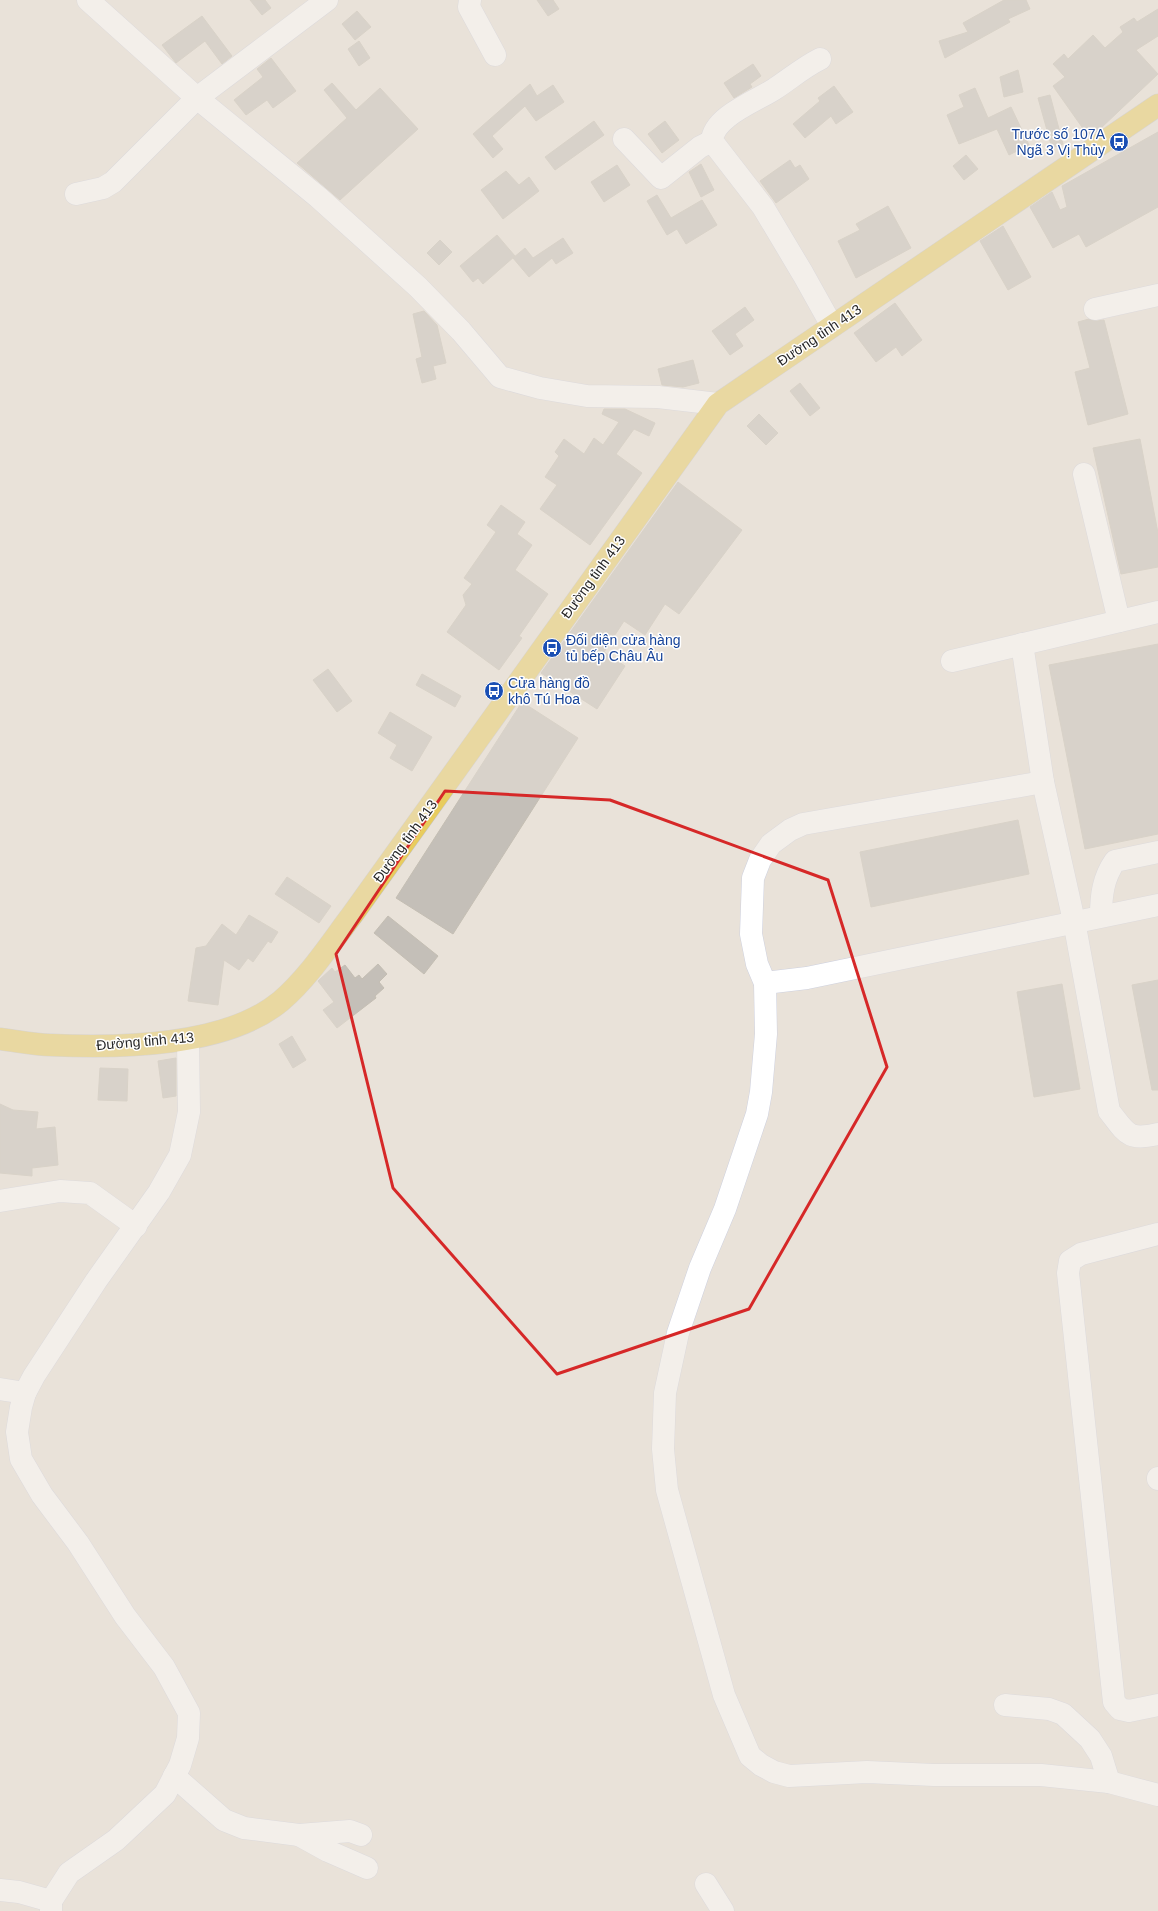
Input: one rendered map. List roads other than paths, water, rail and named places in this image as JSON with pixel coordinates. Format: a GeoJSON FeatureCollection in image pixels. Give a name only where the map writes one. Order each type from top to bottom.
{"type":"FeatureCollection","features":[{"type":"Feature","properties":{"kind":"main road","name":"Đường tỉnh 413"},"geometry":{"type":"LineString","coordinates":[[0,1039],[50,1045],[125,1046],[188,1040],[251,1021],[281,1001],[306,975],[416,827],[477,738],[718,404],[1158,105]]}},
{"type":"Feature","properties":{"kind":"street"},"geometry":{"type":"LineString","coordinates":[[88,0],[196,98],[318,197],[418,287],[461,331],[500,377],[540,388],[587,396],[658,397],[718,404]]}},
{"type":"Feature","properties":{"kind":"street"},"geometry":{"type":"LineString","coordinates":[[76,194],[103,188],[113,182],[196,98],[327,0]]}},
{"type":"Feature","properties":{"kind":"street"},"geometry":{"type":"LineString","coordinates":[[470,0],[469,7],[495,55]]}},
{"type":"Feature","properties":{"kind":"street"},"geometry":{"type":"LineString","coordinates":[[712,141],[714,132],[732,113],[776,89],[804,68],[820,59]]}},
{"type":"Feature","properties":{"kind":"street"},"geometry":{"type":"LineString","coordinates":[[624,139],[661,178],[700,147],[712,141]]}},
{"type":"Feature","properties":{"kind":"street"},"geometry":{"type":"LineString","coordinates":[[712,141],[763,207],[832,326]]}},
{"type":"Feature","properties":{"kind":"street"},"geometry":{"type":"LineString","coordinates":[[1095,309],[1158,295]]}},
{"type":"Feature","properties":{"kind":"street"},"geometry":{"type":"LineString","coordinates":[[1084,474],[1119,621]]}},
{"type":"Feature","properties":{"kind":"street"},"geometry":{"type":"LineString","coordinates":[[952,661],[1158,612]]}},
{"type":"Feature","properties":{"kind":"street"},"geometry":{"type":"LineString","coordinates":[[1022,644],[1043,782],[1074,921],[1109,1111],[1126,1133],[1135,1138],[1158,1134]]}},
{"type":"Feature","properties":{"kind":"street"},"geometry":{"type":"LineString","coordinates":[[1043,782],[803,824],[790,830],[770,844],[760,860],[752,878],[751,934],[757,964],[765,983],[766,1034],[761,1092],[757,1114],[725,1209],[700,1268],[678,1333],[665,1393],[664,1441],[668,1490],[724,1695],[750,1756],[761,1765],[774,1772],[789,1776],[867,1772],[934,1775],[1042,1775],[1109,1782],[1158,1795]]}},
{"type":"Feature","properties":{"kind":"street"},"geometry":{"type":"LineString","coordinates":[[1101,916],[1101,897],[1104,882],[1115,861],[1158,852]]}},
{"type":"Feature","properties":{"kind":"street"},"geometry":{"type":"LineString","coordinates":[[765,983],[807,978],[1074,921],[1158,905]]}},
{"type":"Feature","properties":{"kind":"street"},"geometry":{"type":"LineString","coordinates":[[0,1879],[9,1891],[51,1906],[69,1873],[88,1858],[116,1840],[165,1794],[174,1776],[188,1738],[189,1713],[164,1667],[125,1616],[78,1543],[42,1495],[21,1459],[17,1432],[25,1393],[34,1376],[96,1281],[159,1192],[180,1155],[188,1112],[188,1040]]}},
{"type":"Feature","properties":{"kind":"street"},"geometry":{"type":"LineString","coordinates":[[0,1201],[60,1191],[90,1193],[136,1226]]}},
{"type":"Feature","properties":{"kind":"street"},"geometry":{"type":"LineString","coordinates":[[1158,1234],[1081,1254],[1070,1261],[1068,1273],[1114,1702],[1120,1709],[1129,1711],[1158,1705]]}},
{"type":"Feature","properties":{"kind":"street"},"geometry":{"type":"LineString","coordinates":[[0,1389],[25,1393]]}},
{"type":"Feature","properties":{"kind":"street"},"geometry":{"type":"LineString","coordinates":[[1005,1706],[1049,1709],[1063,1714],[1090,1739],[1101,1756],[1109,1782]]}},
{"type":"Feature","properties":{"kind":"street"},"geometry":{"type":"LineString","coordinates":[[174,1776],[224,1820],[244,1828],[299,1835],[350,1831],[361,1835]]}},
{"type":"Feature","properties":{"kind":"street"},"geometry":{"type":"LineString","coordinates":[[299,1835],[328,1851],[368,1868]]}},
{"type":"Feature","properties":{"kind":"street"},"geometry":{"type":"LineString","coordinates":[[706,1884],[723,1911]]}},
{"type":"Feature","properties":{"kind":"place","name":"Trước số 107A Ngã 3 Vị Thủy"},"geometry":{"type":"Point","coordinates":[1119,142]}},
{"type":"Feature","properties":{"kind":"place","name":"Đối diện cửa hàng tủ bếp Châu Âu"},"geometry":{"type":"Point","coordinates":[552,648]}},
{"type":"Feature","properties":{"kind":"place","name":"Cửa hàng đồ khô Tú Hoa"},"geometry":{"type":"Point","coordinates":[494,691]}}]}
